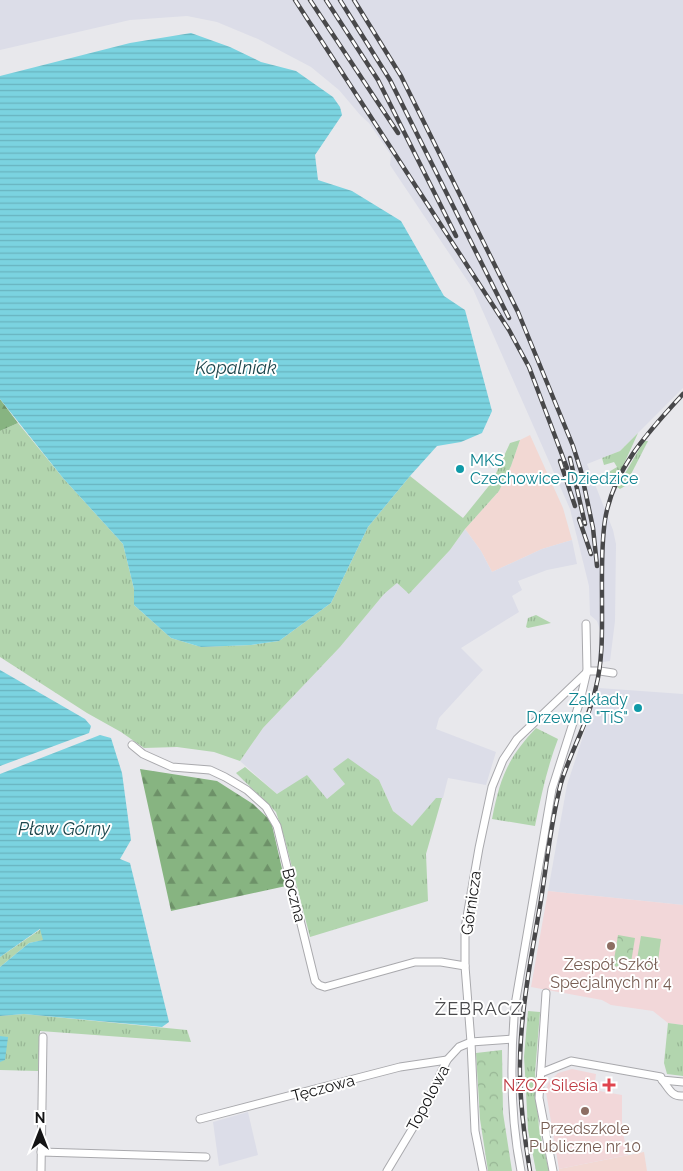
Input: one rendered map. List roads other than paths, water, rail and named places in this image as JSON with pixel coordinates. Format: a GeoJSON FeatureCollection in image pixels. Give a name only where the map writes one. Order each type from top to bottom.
{"type":"FeatureCollection","features":[{"type":"Feature","properties":{"kind":"street"},"geometry":{"type":"LineString","coordinates":[[521,1171],[516,1145],[511,1090],[515,1005],[552,789],[588,671],[586,624]]}},
{"type":"Feature","properties":{"kind":"street"},"geometry":{"type":"LineString","coordinates":[[588,671],[600,670],[613,673]]}},
{"type":"Feature","properties":{"kind":"street","name":"Górnicza"},"geometry":{"type":"LineString","coordinates":[[483,1171],[474,1131],[471,1042],[465,966],[465,928],[479,848],[492,787],[503,760],[517,739],[588,671]]}},
{"type":"Feature","properties":{"kind":"street","name":"Boczna"},"geometry":{"type":"LineString","coordinates":[[132,745],[144,754],[172,767],[210,770],[247,790],[266,807],[277,826],[315,981],[319,985],[325,987],[415,962],[442,962],[465,966]]}},
{"type":"Feature","properties":{"kind":"street"},"geometry":{"type":"LineString","coordinates":[[546,993],[539,1098],[553,1171]]}},
{"type":"Feature","properties":{"kind":"street"},"geometry":{"type":"LineString","coordinates":[[41,1171],[42,1037]]}},
{"type":"Feature","properties":{"kind":"street"},"geometry":{"type":"LineString","coordinates":[[471,1042],[512,1039]]}},
{"type":"Feature","properties":{"kind":"street","name":"Topolowa"},"geometry":{"type":"LineString","coordinates":[[387,1171],[423,1111],[447,1060],[459,1048],[471,1042]]}},
{"type":"Feature","properties":{"kind":"street","name":"Tęczowa"},"geometry":{"type":"LineString","coordinates":[[200,1119],[400,1067],[447,1060]]}},
{"type":"Feature","properties":{"kind":"street"},"geometry":{"type":"LineString","coordinates":[[541,1073],[571,1061],[661,1077],[672,1094],[683,1096]]}},
{"type":"Feature","properties":{"kind":"street"},"geometry":{"type":"LineString","coordinates":[[662,1080],[683,1082]]}},
{"type":"Feature","properties":{"kind":"street"},"geometry":{"type":"LineString","coordinates":[[41,1152],[206,1158]]}},
{"type":"Feature","properties":{"kind":"water","name":"Kopalniak"},"geometry":{"type":"Polygon","coordinates":[[[191,33],[230,47],[261,62],[296,71],[333,97],[340,107],[342,115],[315,155],[318,180],[352,191],[401,221],[444,296],[465,310],[492,411],[482,433],[461,442],[437,446],[410,476],[368,527],[331,603],[279,641],[251,645],[201,647],[171,638],[134,605],[134,589],[123,544],[63,478],[0,399],[0,76],[130,43],[191,33]]]}},
{"type":"Feature","properties":{"kind":"water"},"geometry":{"type":"Polygon","coordinates":[[[0,670],[85,719],[91,726],[89,733],[0,766],[0,670]]]}},
{"type":"Feature","properties":{"kind":"water","name":"Pław Górny"},"geometry":{"type":"Polygon","coordinates":[[[100,735],[111,738],[122,773],[131,840],[120,859],[130,863],[169,1022],[162,1027],[24,1014],[0,1016],[0,967],[29,943],[43,940],[40,929],[0,957],[0,774],[100,735]]]}},
{"type":"Feature","properties":{"kind":"water"},"geometry":{"type":"Polygon","coordinates":[[[0,1036],[8,1037],[5,1060],[0,1062],[0,1036]]]}},
{"type":"Feature","properties":{"kind":"railway"},"geometry":{"type":"LineString","coordinates":[[295,0],[509,330],[529,367],[567,468]]}},
{"type":"Feature","properties":{"kind":"railway"},"geometry":{"type":"LineString","coordinates":[[310,0],[398,133]]}},
{"type":"Feature","properties":{"kind":"railway"},"geometry":{"type":"LineString","coordinates":[[326,0],[378,80],[456,236]]}},
{"type":"Feature","properties":{"kind":"railway"},"geometry":{"type":"LineString","coordinates":[[340,0],[390,80],[509,318]]}},
{"type":"Feature","properties":{"kind":"railway"},"geometry":{"type":"LineString","coordinates":[[354,0],[401,76],[518,312],[573,446],[581,471],[593,528],[597,566]]}},
{"type":"Feature","properties":{"kind":"railway"},"geometry":{"type":"LineString","coordinates":[[530,1171],[520,1089],[521,1041],[525,1000],[552,826],[561,783],[589,712],[600,666],[602,644],[602,561],[605,520],[609,501],[624,467],[645,437],[683,394]]}},
{"type":"Feature","properties":{"kind":"railway"},"geometry":{"type":"LineString","coordinates":[[570,458],[585,524]]}},
{"type":"Feature","properties":{"kind":"railway"},"geometry":{"type":"LineString","coordinates":[[560,461],[575,506]]}},
{"type":"Feature","properties":{"kind":"railway"},"geometry":{"type":"LineString","coordinates":[[579,519],[591,554]]}},
{"type":"Feature","properties":{"kind":"place","name":"MKS Czechowice-Dziedzice"},"geometry":{"type":"Point","coordinates":[460,469]}},
{"type":"Feature","properties":{"kind":"place","name":"Zakłady Drzewne \"TiS\""},"geometry":{"type":"Point","coordinates":[638,708]}},
{"type":"Feature","properties":{"kind":"place","name":"Zespół Szkół Specjalnych nr 4"},"geometry":{"type":"Point","coordinates":[611,946]}},
{"type":"Feature","properties":{"kind":"place","name":"NZOZ Silesia"},"geometry":{"type":"Point","coordinates":[609,1085]}},
{"type":"Feature","properties":{"kind":"place","name":"Przedszkole Publiczne nr 10"},"geometry":{"type":"Point","coordinates":[585,1111]}},
{"type":"Feature","properties":{"kind":"district","name":"ŻEBRACZ"},"geometry":{"type":"Point","coordinates":[479,1008]}}]}
